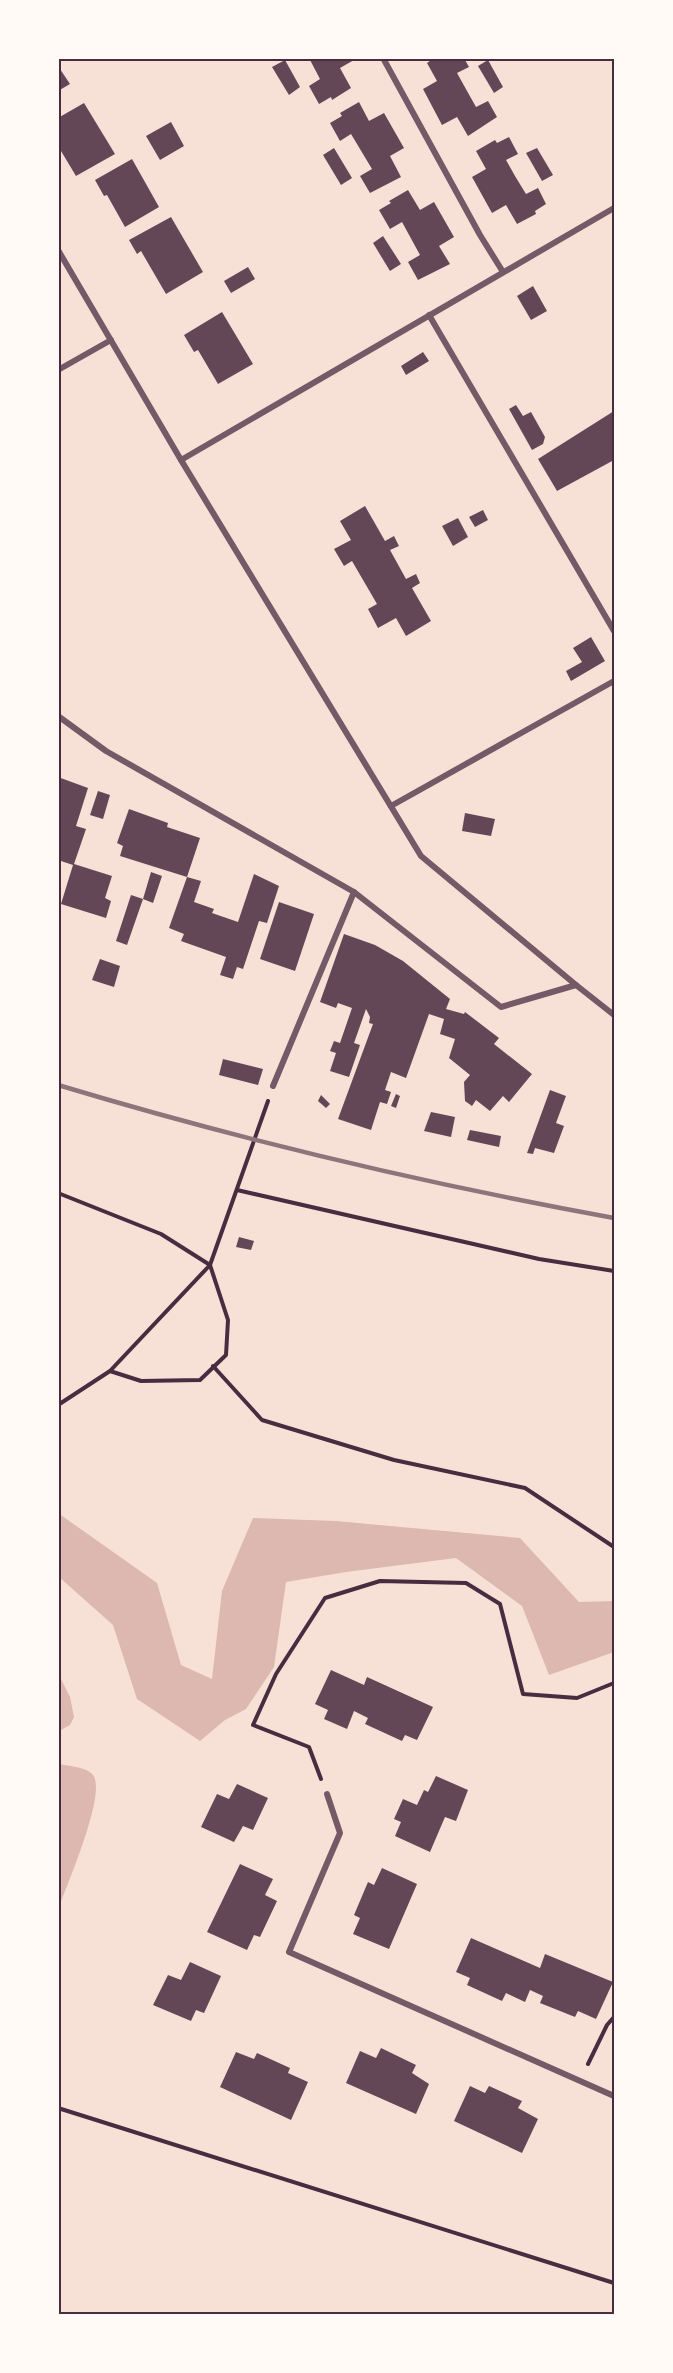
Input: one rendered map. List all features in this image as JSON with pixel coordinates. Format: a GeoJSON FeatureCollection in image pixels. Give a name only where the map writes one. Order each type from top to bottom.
{"type":"FeatureCollection","features":[{"type":"Feature","properties":{"kind":"street"},"geometry":{"type":"LineString","coordinates":[[383,58],[480,235],[503,272]]}},
{"type":"Feature","properties":{"kind":"street"},"geometry":{"type":"LineString","coordinates":[[181,460],[615,207]]}},
{"type":"Feature","properties":{"kind":"street"},"geometry":{"type":"LineString","coordinates":[[58,250],[181,460],[421,856],[615,1015]]}},
{"type":"Feature","properties":{"kind":"street"},"geometry":{"type":"LineString","coordinates":[[429,315],[615,632]]}},
{"type":"Feature","properties":{"kind":"street"},"geometry":{"type":"LineString","coordinates":[[58,370],[111,340]]}},
{"type":"Feature","properties":{"kind":"street"},"geometry":{"type":"LineString","coordinates":[[391,806],[615,681]]}},
{"type":"Feature","properties":{"kind":"street"},"geometry":{"type":"LineString","coordinates":[[58,716],[106,751],[354,892],[501,1007],[576,985]]}},
{"type":"Feature","properties":{"kind":"street"},"geometry":{"type":"LineString","coordinates":[[273,1086],[354,892]]}},
{"type":"Feature","properties":{"kind":"street"},"geometry":{"type":"LineString","coordinates":[[327,1794],[340,1833],[289,1952],[615,2096]]}},
{"type":"Feature","properties":{"kind":"path"},"geometry":{"type":"LineString","coordinates":[[58,1405],[110,1371],[210,1265],[273,1086]]}},
{"type":"Feature","properties":{"kind":"path"},"geometry":{"type":"LineString","coordinates":[[237,1190],[539,1259],[615,1271]]}},
{"type":"Feature","properties":{"kind":"path"},"geometry":{"type":"LineString","coordinates":[[58,1193],[161,1234],[210,1265],[228,1320],[226,1355],[200,1380],[141,1381],[110,1371]]}},
{"type":"Feature","properties":{"kind":"path"},"geometry":{"type":"LineString","coordinates":[[213,1366],[262,1420],[394,1460],[525,1488],[615,1547]]}},
{"type":"Feature","properties":{"kind":"path"},"geometry":{"type":"LineString","coordinates":[[327,1794],[309,1747],[253,1725],[276,1674],[325,1598],[380,1581],[465,1583],[500,1604],[523,1694],[577,1698],[615,1683]]}},
{"type":"Feature","properties":{"kind":"path"},"geometry":{"type":"LineString","coordinates":[[580,2081],[608,2025],[615,2017]]}},
{"type":"Feature","properties":{"kind":"path"},"geometry":{"type":"LineString","coordinates":[[58,2108],[615,2283]]}},
{"type":"Feature","properties":{"kind":"shaded area"},"geometry":{"type":"Polygon","coordinates":[[[58,1513],[157,1583],[181,1665],[212,1679],[222,1591],[253,1518],[336,1521],[520,1538],[579,1602],[614,1601],[614,1652],[549,1675],[522,1606],[456,1558],[286,1582],[274,1667],[246,1709],[225,1720],[200,1741],[137,1699],[113,1625],[59,1577],[58,1513]]]}},
{"type":"Feature","properties":{"kind":"shaded area"},"geometry":{"type":"Polygon","coordinates":[[[58,1673],[70,1697],[74,1717],[70,1725],[59,1731],[58,1673]]]}},
{"type":"Feature","properties":{"kind":"shaded area"},"geometry":{"type":"Polygon","coordinates":[[[59,1764],[90,1772],[96,1785],[91,1819],[59,1907],[59,1764]]]}},
{"type":"Feature","properties":{"kind":"building"},"geometry":{"type":"Polygon","coordinates":[[[309,58],[353,58],[354,60],[340,68],[351,88],[332,100],[331,97],[319,104],[309,86],[320,79],[309,58]]]}},
{"type":"Feature","properties":{"kind":"building"},"geometry":{"type":"Polygon","coordinates":[[[434,58],[464,58],[469,67],[457,73],[476,107],[488,101],[497,117],[468,136],[457,117],[442,125],[423,89],[437,81],[427,63],[434,58]]]}},
{"type":"Feature","properties":{"kind":"building"},"geometry":{"type":"Polygon","coordinates":[[[285,60],[300,87],[289,95],[272,67],[285,60]]]}},
{"type":"Feature","properties":{"kind":"building"},"geometry":{"type":"Polygon","coordinates":[[[488,60],[503,87],[494,93],[478,66],[488,60]]]}},
{"type":"Feature","properties":{"kind":"building"},"geometry":{"type":"Polygon","coordinates":[[[58,66],[70,84],[58,91],[58,66]]]}},
{"type":"Feature","properties":{"kind":"building"},"geometry":{"type":"Polygon","coordinates":[[[359,102],[369,121],[384,113],[404,148],[390,156],[401,177],[370,193],[360,176],[372,169],[351,134],[340,141],[330,123],[342,116],[340,113],[359,102]]]}},
{"type":"Feature","properties":{"kind":"building"},"geometry":{"type":"Polygon","coordinates":[[[84,103],[115,154],[76,176],[58,146],[58,118],[84,103]]]}},
{"type":"Feature","properties":{"kind":"building"},"geometry":{"type":"Polygon","coordinates":[[[171,122],[184,146],[160,160],[146,136],[171,122]]]}},
{"type":"Feature","properties":{"kind":"building"},"geometry":{"type":"Polygon","coordinates":[[[509,137],[518,154],[506,160],[526,194],[538,188],[546,204],[535,211],[536,214],[517,224],[506,205],[492,213],[472,177],[486,169],[476,151],[495,140],[497,143],[509,137]]]}},
{"type":"Feature","properties":{"kind":"building"},"geometry":{"type":"Polygon","coordinates":[[[334,148],[352,178],[341,185],[323,155],[334,148]]]}},
{"type":"Feature","properties":{"kind":"building"},"geometry":{"type":"Polygon","coordinates":[[[537,148],[553,175],[542,181],[526,153],[537,148]]]}},
{"type":"Feature","properties":{"kind":"building"},"geometry":{"type":"Polygon","coordinates":[[[132,159],[159,207],[125,227],[107,195],[104,196],[95,180],[132,159]]]}},
{"type":"Feature","properties":{"kind":"building"},"geometry":{"type":"Polygon","coordinates":[[[408,190],[420,210],[434,202],[454,237],[439,246],[450,264],[418,280],[408,262],[420,255],[402,222],[390,229],[379,210],[408,190]]]}},
{"type":"Feature","properties":{"kind":"building"},"geometry":{"type":"Polygon","coordinates":[[[171,217],[203,272],[166,294],[141,251],[137,254],[129,240],[171,217]]]}},
{"type":"Feature","properties":{"kind":"building"},"geometry":{"type":"Polygon","coordinates":[[[383,236],[401,264],[390,271],[373,243],[383,236]]]}},
{"type":"Feature","properties":{"kind":"building"},"geometry":{"type":"Polygon","coordinates":[[[248,267],[255,279],[231,293],[224,281],[248,267]]]}},
{"type":"Feature","properties":{"kind":"building"},"geometry":{"type":"Polygon","coordinates":[[[533,286],[547,311],[531,320],[517,296],[533,286]]]}},
{"type":"Feature","properties":{"kind":"building"},"geometry":{"type":"Polygon","coordinates":[[[222,312],[253,364],[218,384],[198,350],[194,352],[184,335],[222,312]]]}},
{"type":"Feature","properties":{"kind":"building"},"geometry":{"type":"Polygon","coordinates":[[[423,352],[429,361],[406,375],[401,366],[423,352]]]}},
{"type":"Feature","properties":{"kind":"building"},"geometry":{"type":"Polygon","coordinates":[[[516,405],[523,416],[531,412],[545,437],[543,444],[532,450],[509,409],[516,405]]]}},
{"type":"Feature","properties":{"kind":"building"},"geometry":{"type":"Polygon","coordinates":[[[614,411],[614,460],[557,491],[538,459],[614,411]]]}},
{"type":"Feature","properties":{"kind":"building"},"geometry":{"type":"Polygon","coordinates":[[[365,506],[385,541],[394,536],[399,546],[390,550],[406,579],[416,574],[420,583],[412,588],[431,621],[406,636],[396,618],[378,628],[368,609],[377,604],[352,561],[344,566],[334,549],[351,540],[340,521],[365,506]]]}},
{"type":"Feature","properties":{"kind":"building"},"geometry":{"type":"Polygon","coordinates":[[[483,510],[488,520],[475,527],[469,517],[483,510]]]}},
{"type":"Feature","properties":{"kind":"building"},"geometry":{"type":"Polygon","coordinates":[[[458,518],[468,537],[453,546],[442,526],[458,518]]]}},
{"type":"Feature","properties":{"kind":"building"},"geometry":{"type":"Polygon","coordinates":[[[591,637],[605,661],[571,681],[566,671],[582,662],[573,648],[591,637]]]}},
{"type":"Feature","properties":{"kind":"building"},"geometry":{"type":"Polygon","coordinates":[[[58,777],[88,788],[76,826],[86,829],[74,864],[112,876],[105,898],[111,901],[106,918],[61,904],[73,865],[58,860],[58,777]]]}},
{"type":"Feature","properties":{"kind":"building"},"geometry":{"type":"Polygon","coordinates":[[[98,791],[110,795],[103,819],[90,815],[98,791]]]}},
{"type":"Feature","properties":{"kind":"building"},"geometry":{"type":"Polygon","coordinates":[[[129,809],[168,823],[167,827],[200,838],[187,877],[120,856],[123,846],[117,843],[129,809]]]}},
{"type":"Feature","properties":{"kind":"building"},"geometry":{"type":"Polygon","coordinates":[[[465,813],[495,819],[491,836],[462,831],[465,813]]]}},
{"type":"Feature","properties":{"kind":"building"},"geometry":{"type":"Polygon","coordinates":[[[151,872],[162,876],[153,903],[143,899],[151,872]]]}},
{"type":"Feature","properties":{"kind":"building"},"geometry":{"type":"Polygon","coordinates":[[[254,874],[279,886],[267,923],[259,921],[243,969],[237,967],[233,979],[220,975],[226,957],[181,941],[184,934],[169,928],[187,877],[201,881],[194,902],[214,909],[212,913],[238,922],[254,874]]]}},
{"type":"Feature","properties":{"kind":"building"},"geometry":{"type":"Polygon","coordinates":[[[131,895],[143,899],[127,945],[116,941],[131,895]]]}},
{"type":"Feature","properties":{"kind":"building"},"geometry":{"type":"Polygon","coordinates":[[[279,902],[314,914],[295,971],[260,959],[279,902]]]}},
{"type":"Feature","properties":{"kind":"building"},"geometry":{"type":"Polygon","coordinates":[[[344,934],[375,945],[403,961],[450,999],[446,1009],[464,1014],[465,1012],[499,1038],[494,1044],[532,1074],[509,1102],[503,1096],[490,1111],[476,1100],[472,1106],[465,1101],[464,1082],[470,1075],[449,1058],[455,1039],[440,1034],[444,1019],[429,1014],[406,1078],[391,1072],[385,1090],[391,1092],[387,1104],[380,1102],[371,1130],[338,1119],[373,1024],[369,1023],[370,1017],[366,1009],[354,1043],[360,1045],[349,1077],[330,1071],[336,1053],[330,1051],[334,1041],[340,1043],[352,1008],[338,1003],[336,1008],[320,1002],[344,934]]]}},
{"type":"Feature","properties":{"kind":"building"},"geometry":{"type":"Polygon","coordinates":[[[100,959],[120,966],[114,987],[92,980],[100,959]]]}},
{"type":"Feature","properties":{"kind":"building"},"geometry":{"type":"Polygon","coordinates":[[[223,1059],[263,1069],[258,1085],[219,1075],[223,1059]]]}},
{"type":"Feature","properties":{"kind":"building"},"geometry":{"type":"Polygon","coordinates":[[[550,1090],[566,1096],[556,1123],[564,1126],[554,1153],[535,1148],[533,1154],[527,1153],[550,1090]]]}},
{"type":"Feature","properties":{"kind":"building"},"geometry":{"type":"Polygon","coordinates":[[[396,1094],[400,1096],[396,1108],[391,1106],[396,1094]]]}},
{"type":"Feature","properties":{"kind":"building"},"geometry":{"type":"Polygon","coordinates":[[[321,1095],[330,1104],[326,1108],[318,1101],[321,1095]]]}},
{"type":"Feature","properties":{"kind":"building"},"geometry":{"type":"Polygon","coordinates":[[[431,1112],[455,1117],[451,1137],[424,1131],[431,1112]]]}},
{"type":"Feature","properties":{"kind":"building"},"geometry":{"type":"Polygon","coordinates":[[[470,1130],[501,1136],[499,1147],[467,1140],[470,1130]]]}},
{"type":"Feature","properties":{"kind":"building"},"geometry":{"type":"Polygon","coordinates":[[[239,1237],[254,1241],[251,1250],[236,1247],[239,1237]]]}},
{"type":"Feature","properties":{"kind":"building"},"geometry":{"type":"Polygon","coordinates":[[[331,1670],[364,1685],[367,1677],[433,1707],[417,1740],[405,1735],[402,1741],[365,1724],[368,1718],[354,1711],[347,1729],[324,1719],[328,1710],[315,1704],[331,1670]]]}},
{"type":"Feature","properties":{"kind":"building"},"geometry":{"type":"Polygon","coordinates":[[[436,1776],[468,1790],[456,1821],[445,1817],[430,1852],[395,1836],[401,1822],[394,1819],[403,1799],[417,1805],[424,1790],[428,1792],[436,1776]]]}},
{"type":"Feature","properties":{"kind":"building"},"geometry":{"type":"Polygon","coordinates":[[[237,1784],[268,1798],[253,1830],[243,1826],[234,1842],[201,1827],[217,1794],[229,1799],[237,1784]]]}},
{"type":"Feature","properties":{"kind":"building"},"geometry":{"type":"Polygon","coordinates":[[[240,1864],[273,1879],[265,1895],[277,1901],[260,1937],[254,1935],[247,1950],[207,1932],[240,1864]]]}},
{"type":"Feature","properties":{"kind":"building"},"geometry":{"type":"Polygon","coordinates":[[[382,1868],[417,1884],[389,1949],[353,1934],[360,1918],[354,1915],[368,1882],[374,1885],[382,1868]]]}},
{"type":"Feature","properties":{"kind":"building"},"geometry":{"type":"Polygon","coordinates":[[[471,1938],[540,1968],[545,1954],[613,1982],[596,2019],[578,2011],[575,2017],[540,2003],[543,1996],[530,1990],[525,2002],[506,1993],[502,2001],[467,1985],[470,1978],[456,1972],[471,1938]]]}},
{"type":"Feature","properties":{"kind":"building"},"geometry":{"type":"Polygon","coordinates":[[[190,1962],[221,1976],[204,2013],[196,2010],[191,2021],[153,2005],[168,1975],[181,1980],[190,1962]]]}},
{"type":"Feature","properties":{"kind":"building"},"geometry":{"type":"Polygon","coordinates":[[[381,2048],[416,2065],[412,2073],[429,2084],[416,2114],[346,2083],[360,2051],[376,2058],[381,2048]]]}},
{"type":"Feature","properties":{"kind":"building"},"geometry":{"type":"Polygon","coordinates":[[[236,2052],[254,2059],[257,2053],[290,2068],[288,2073],[308,2082],[291,2120],[220,2087],[236,2052]]]}},
{"type":"Feature","properties":{"kind":"building"},"geometry":{"type":"Polygon","coordinates":[[[470,2086],[485,2093],[489,2086],[522,2101],[518,2108],[538,2119],[522,2153],[454,2121],[470,2086]]]}},
{"type":"Feature","properties":{"kind":"railway"},"geometry":{"type":"LineString","coordinates":[[58,1085],[196,1124],[334,1159],[474,1191],[614,1218]]}}]}
